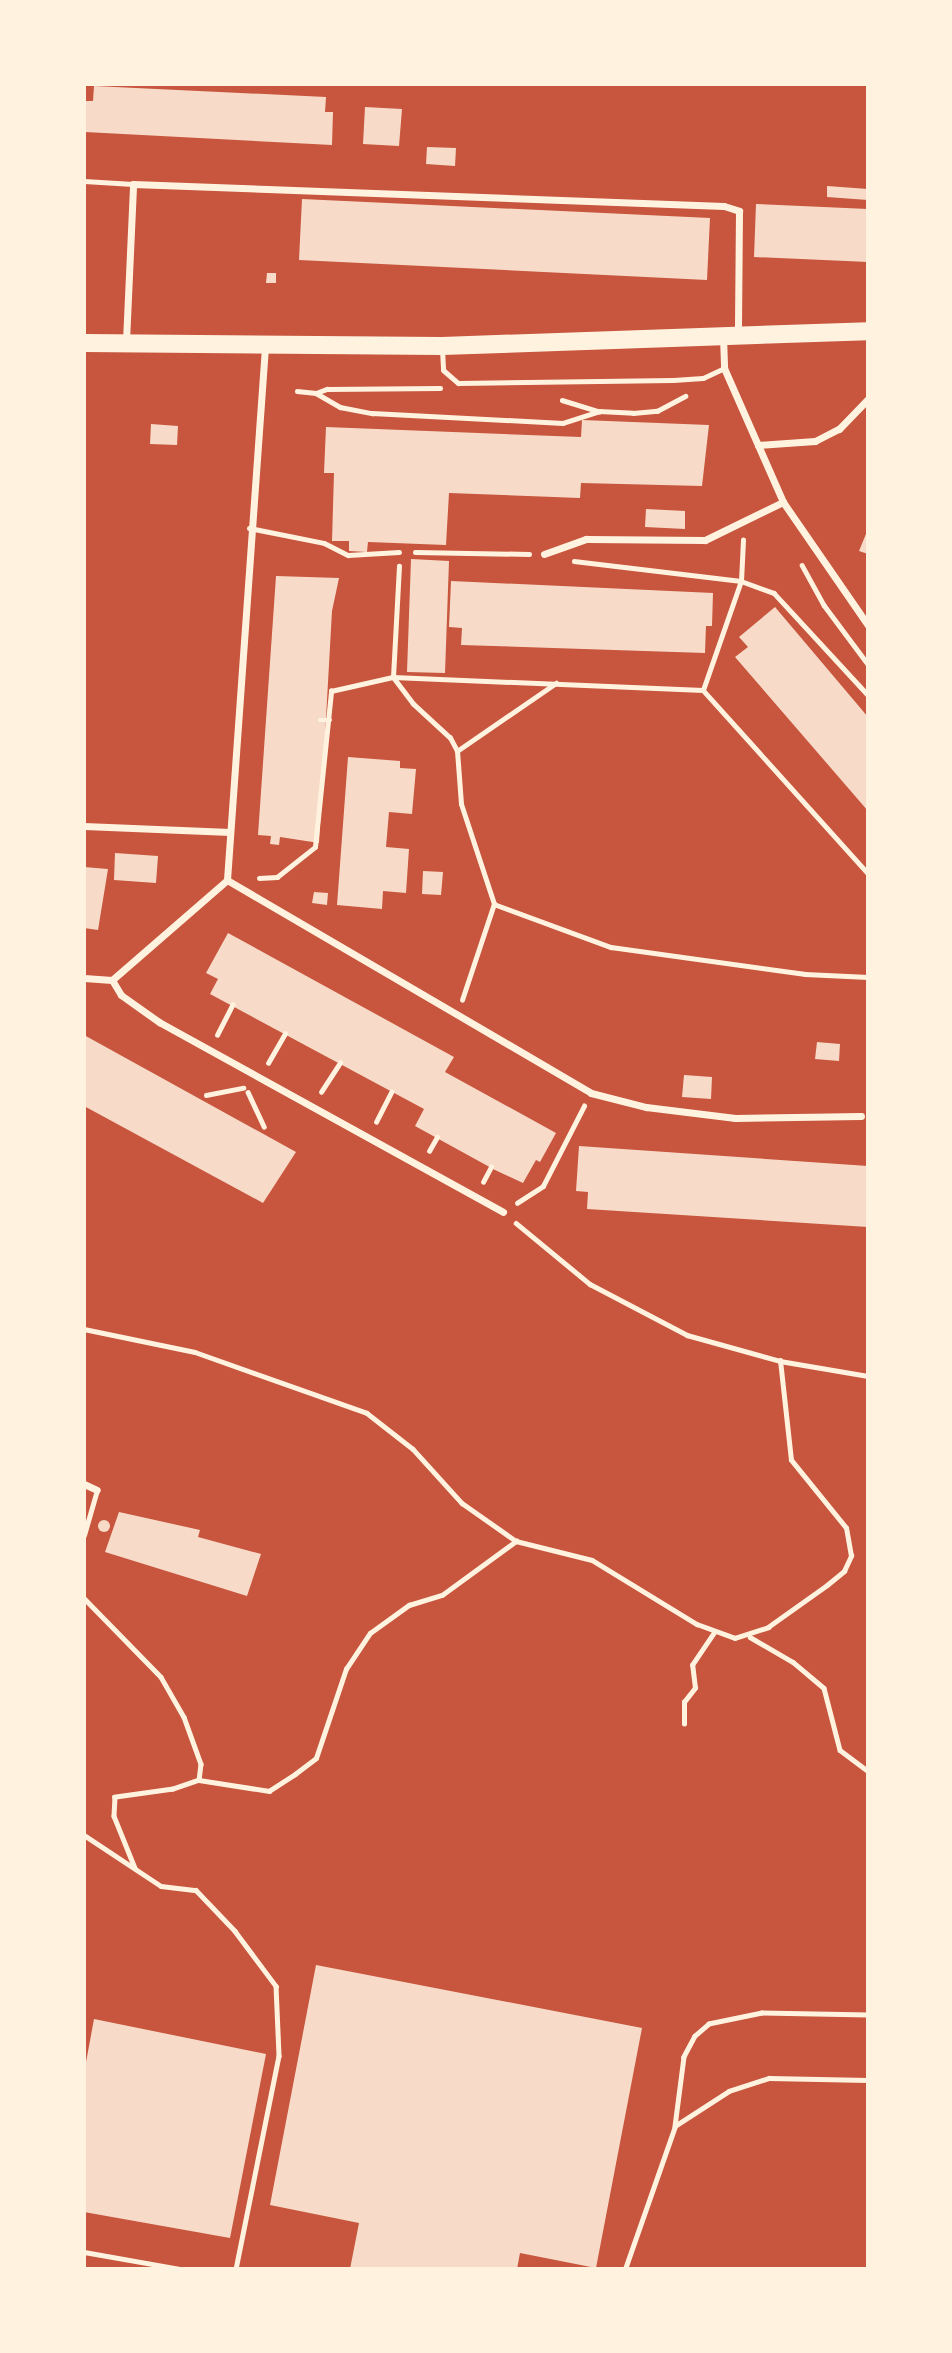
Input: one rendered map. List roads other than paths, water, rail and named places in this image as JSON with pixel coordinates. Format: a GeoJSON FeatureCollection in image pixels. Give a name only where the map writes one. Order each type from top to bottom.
{"type":"FeatureCollection","features":[{"type":"Feature","properties":{"kind":"main road"},"geometry":{"type":"LineString","coordinates":[[84,343],[265,347],[442,346],[868,331]]}},
{"type":"Feature","properties":{"kind":"street"},"geometry":{"type":"LineString","coordinates":[[126,345],[133,184],[724,205],[739,211],[730,334],[724,368],[783,502],[868,625]]}},
{"type":"Feature","properties":{"kind":"street"},"geometry":{"type":"LineString","coordinates":[[84,978],[112,980],[227,880],[249,528],[265,347]]}},
{"type":"Feature","properties":{"kind":"street"},"geometry":{"type":"LineString","coordinates":[[758,445],[815,441],[839,429],[868,399]]}},
{"type":"Feature","properties":{"kind":"street"},"geometry":{"type":"LineString","coordinates":[[544,554],[553,555],[586,539],[705,540],[783,502]]}},
{"type":"Feature","properties":{"kind":"street"},"geometry":{"type":"LineString","coordinates":[[84,825],[230,832]]}},
{"type":"Feature","properties":{"kind":"street"},"geometry":{"type":"LineString","coordinates":[[227,880],[591,1094],[646,1107],[735,1118],[861,1116]]}},
{"type":"Feature","properties":{"kind":"street"},"geometry":{"type":"LineString","coordinates":[[112,980],[121,995],[142,1011],[503,1212]]}},
{"type":"Feature","properties":{"kind":"street"},"geometry":{"type":"LineString","coordinates":[[84,1484],[97,1490]]}},
{"type":"Feature","properties":{"kind":"lane"},"geometry":{"type":"LineString","coordinates":[[84,181],[133,184]]}},
{"type":"Feature","properties":{"kind":"lane"},"geometry":{"type":"LineString","coordinates":[[442,346],[443,370],[458,383],[693,379],[724,368]]}},
{"type":"Feature","properties":{"kind":"lane"},"geometry":{"type":"LineString","coordinates":[[249,528],[324,543],[348,555],[400,552]]}},
{"type":"Feature","properties":{"kind":"lane"},"geometry":{"type":"LineString","coordinates":[[84,1535],[97,1490]]}},
{"type":"Feature","properties":{"kind":"lane"},"geometry":{"type":"LineString","coordinates":[[84,2252],[180,2269]]}}]}
